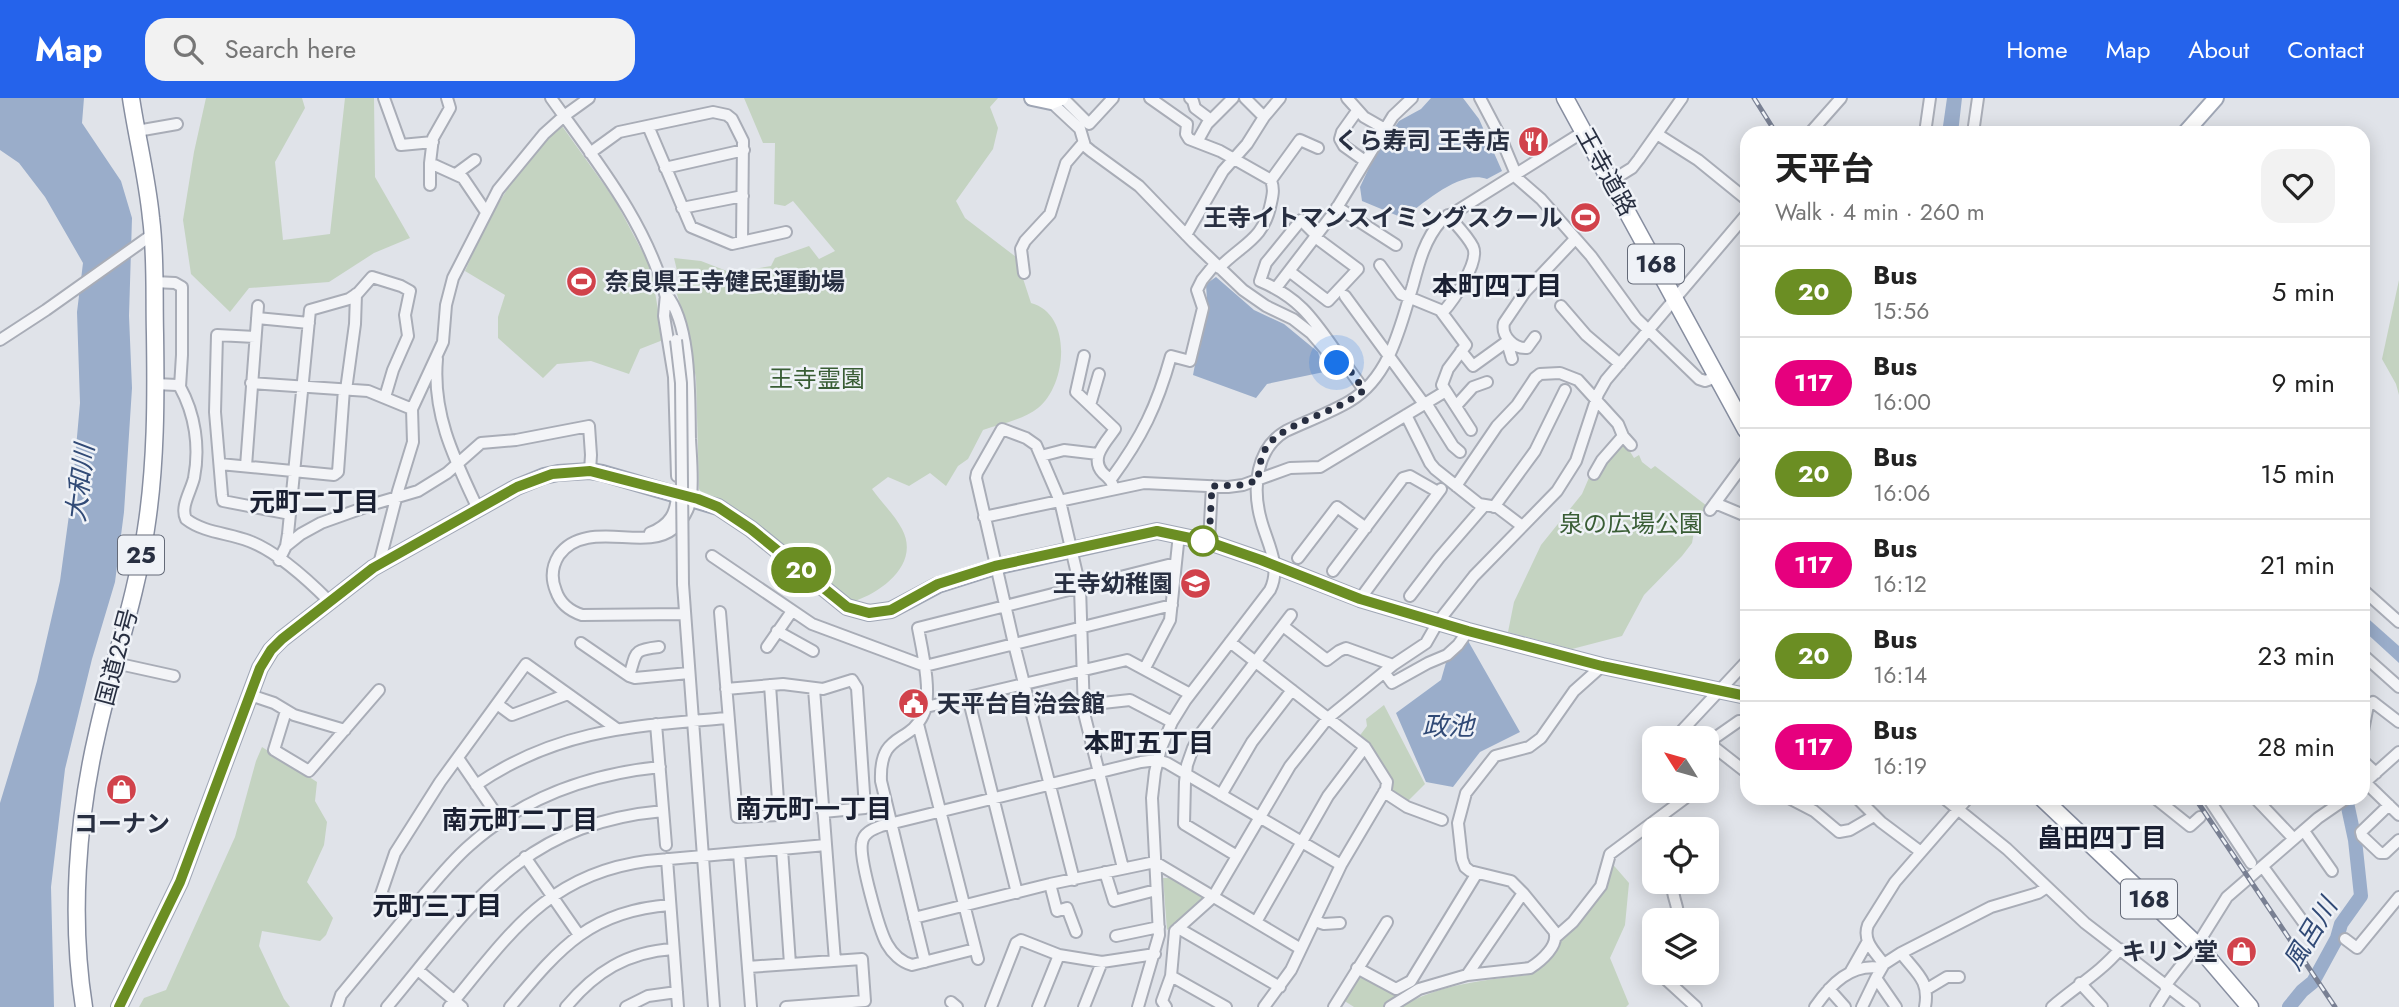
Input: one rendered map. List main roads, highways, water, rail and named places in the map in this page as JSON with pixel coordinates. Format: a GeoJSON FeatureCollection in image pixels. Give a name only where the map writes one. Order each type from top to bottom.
{"type":"FeatureCollection","features":[{"type":"Feature","properties":{"kind":"highway","name":"王寺道路"},"geometry":{"type":"LineString","coordinates":[[1565,98],[1740,419]]}},
{"type":"Feature","properties":{"kind":"highway","name":"国道25号"},"geometry":{"type":"LineString","coordinates":[[84,1007],[77,953],[79,861],[93,754],[136,585],[149,511],[153,463],[156,384],[153,234],[134,99]]}},
{"type":"Feature","properties":{"kind":"highway","name":"168"},"geometry":{"type":"LineString","coordinates":[[2049,805],[2197,945],[2250,1007]]}},
{"type":"Feature","properties":{"kind":"main road"},"geometry":{"type":"LineString","coordinates":[[1032,98],[1058,99]]}},
{"type":"Feature","properties":{"kind":"main road"},"geometry":{"type":"LineString","coordinates":[[2191,126],[2216,98]]}},
{"type":"Feature","properties":{"kind":"main road"},"geometry":{"type":"LineString","coordinates":[[119,1007],[180,882],[260,668],[276,645],[379,564],[478,509],[544,476],[558,472],[590,471],[718,507],[741,522],[847,607],[869,613],[891,610],[938,584],[995,566],[1157,531],[1209,542],[1360,599],[1468,631],[1602,666],[1740,695]]}},
{"type":"Feature","properties":{"kind":"water","name":"大和川"},"geometry":{"type":"Polygon","coordinates":[[[0,98],[84,98],[82,123],[121,181],[132,218],[129,316],[132,388],[124,512],[115,582],[92,659],[65,769],[51,887],[54,1007],[0,1007],[0,803],[37,681],[60,581],[80,403],[77,312],[83,263],[45,197],[19,163],[0,150],[0,98]]]}},
{"type":"Feature","properties":{"kind":"water"},"geometry":{"type":"Polygon","coordinates":[[[1431,98],[1463,98],[1479,119],[1502,171],[1487,179],[1477,177],[1455,183],[1403,218],[1362,201],[1360,187],[1376,153],[1399,121],[1421,109],[1431,98]]]}},
{"type":"Feature","properties":{"kind":"water"},"geometry":{"type":"Polygon","coordinates":[[[1947,98],[1962,98],[1959,126],[1943,126],[1947,98]]]}},
{"type":"Feature","properties":{"kind":"water"},"geometry":{"type":"Polygon","coordinates":[[[1216,277],[1254,310],[1284,324],[1318,352],[1324,372],[1267,384],[1256,398],[1193,375],[1207,301],[1206,284],[1216,277]]]}},
{"type":"Feature","properties":{"kind":"water"},"geometry":{"type":"Polygon","coordinates":[[[2370,620],[2399,646],[2399,663],[2370,636],[2370,620]]]}},
{"type":"Feature","properties":{"kind":"water","name":"政池"},"geometry":{"type":"Polygon","coordinates":[[[1467,639],[1520,732],[1480,752],[1453,787],[1426,782],[1396,713],[1441,680],[1447,659],[1467,639]]]}},
{"type":"Feature","properties":{"kind":"waterway","name":"風呂川"},"geometry":{"type":"LineString","coordinates":[[2289,1007],[2313,982],[2337,938],[2341,924],[2361,896],[2355,840],[2348,805]]}},
{"type":"Feature","properties":{"kind":"railway"},"geometry":{"type":"LineString","coordinates":[[1754,98],[1772,126]]}},
{"type":"Feature","properties":{"kind":"railway"},"geometry":{"type":"LineString","coordinates":[[2200,805],[2335,1007]]}},
{"type":"Feature","properties":{"kind":"place","name":"くら寿司 王寺店"},"geometry":{"type":"Point","coordinates":[1533,141]}},
{"type":"Feature","properties":{"kind":"place","name":"王寺イトマンスイミングスクール"},"geometry":{"type":"Point","coordinates":[1586,218]}},
{"type":"Feature","properties":{"kind":"place","name":"奈良県王寺健民運動場"},"geometry":{"type":"Point","coordinates":[582,282]}},
{"type":"Feature","properties":{"kind":"place","name":"王寺幼稚園"},"geometry":{"type":"Point","coordinates":[1196,584]}},
{"type":"Feature","properties":{"kind":"place","name":"天平台自治会館"},"geometry":{"type":"Point","coordinates":[914,704]}},
{"type":"Feature","properties":{"kind":"place","name":"コーナン"},"geometry":{"type":"Point","coordinates":[122,790]}},
{"type":"Feature","properties":{"kind":"place","name":"キリン堂"},"geometry":{"type":"Point","coordinates":[2241,952]}},
{"type":"Feature","properties":{"kind":"district","name":"本町四丁目"},"geometry":{"type":"Point","coordinates":[1497,286]}},
{"type":"Feature","properties":{"kind":"district","name":"元町二丁目"},"geometry":{"type":"Point","coordinates":[314,502]}},
{"type":"Feature","properties":{"kind":"district","name":"本町五丁目"},"geometry":{"type":"Point","coordinates":[1149,743]}},
{"type":"Feature","properties":{"kind":"district","name":"南元町一丁目"},"geometry":{"type":"Point","coordinates":[814,809]}},
{"type":"Feature","properties":{"kind":"district","name":"南元町二丁目"},"geometry":{"type":"Point","coordinates":[520,820]}},
{"type":"Feature","properties":{"kind":"district","name":"畠田四丁目"},"geometry":{"type":"Point","coordinates":[2102,838]}},
{"type":"Feature","properties":{"kind":"district","name":"元町三丁目"},"geometry":{"type":"Point","coordinates":[437,906]}},
{"type":"Feature","properties":{"kind":"park label","name":"王寺霊園"},"geometry":{"type":"Point","coordinates":[817,379]}},
{"type":"Feature","properties":{"kind":"park label","name":"泉の広場公園"},"geometry":{"type":"Point","coordinates":[1631,524]}}]}
